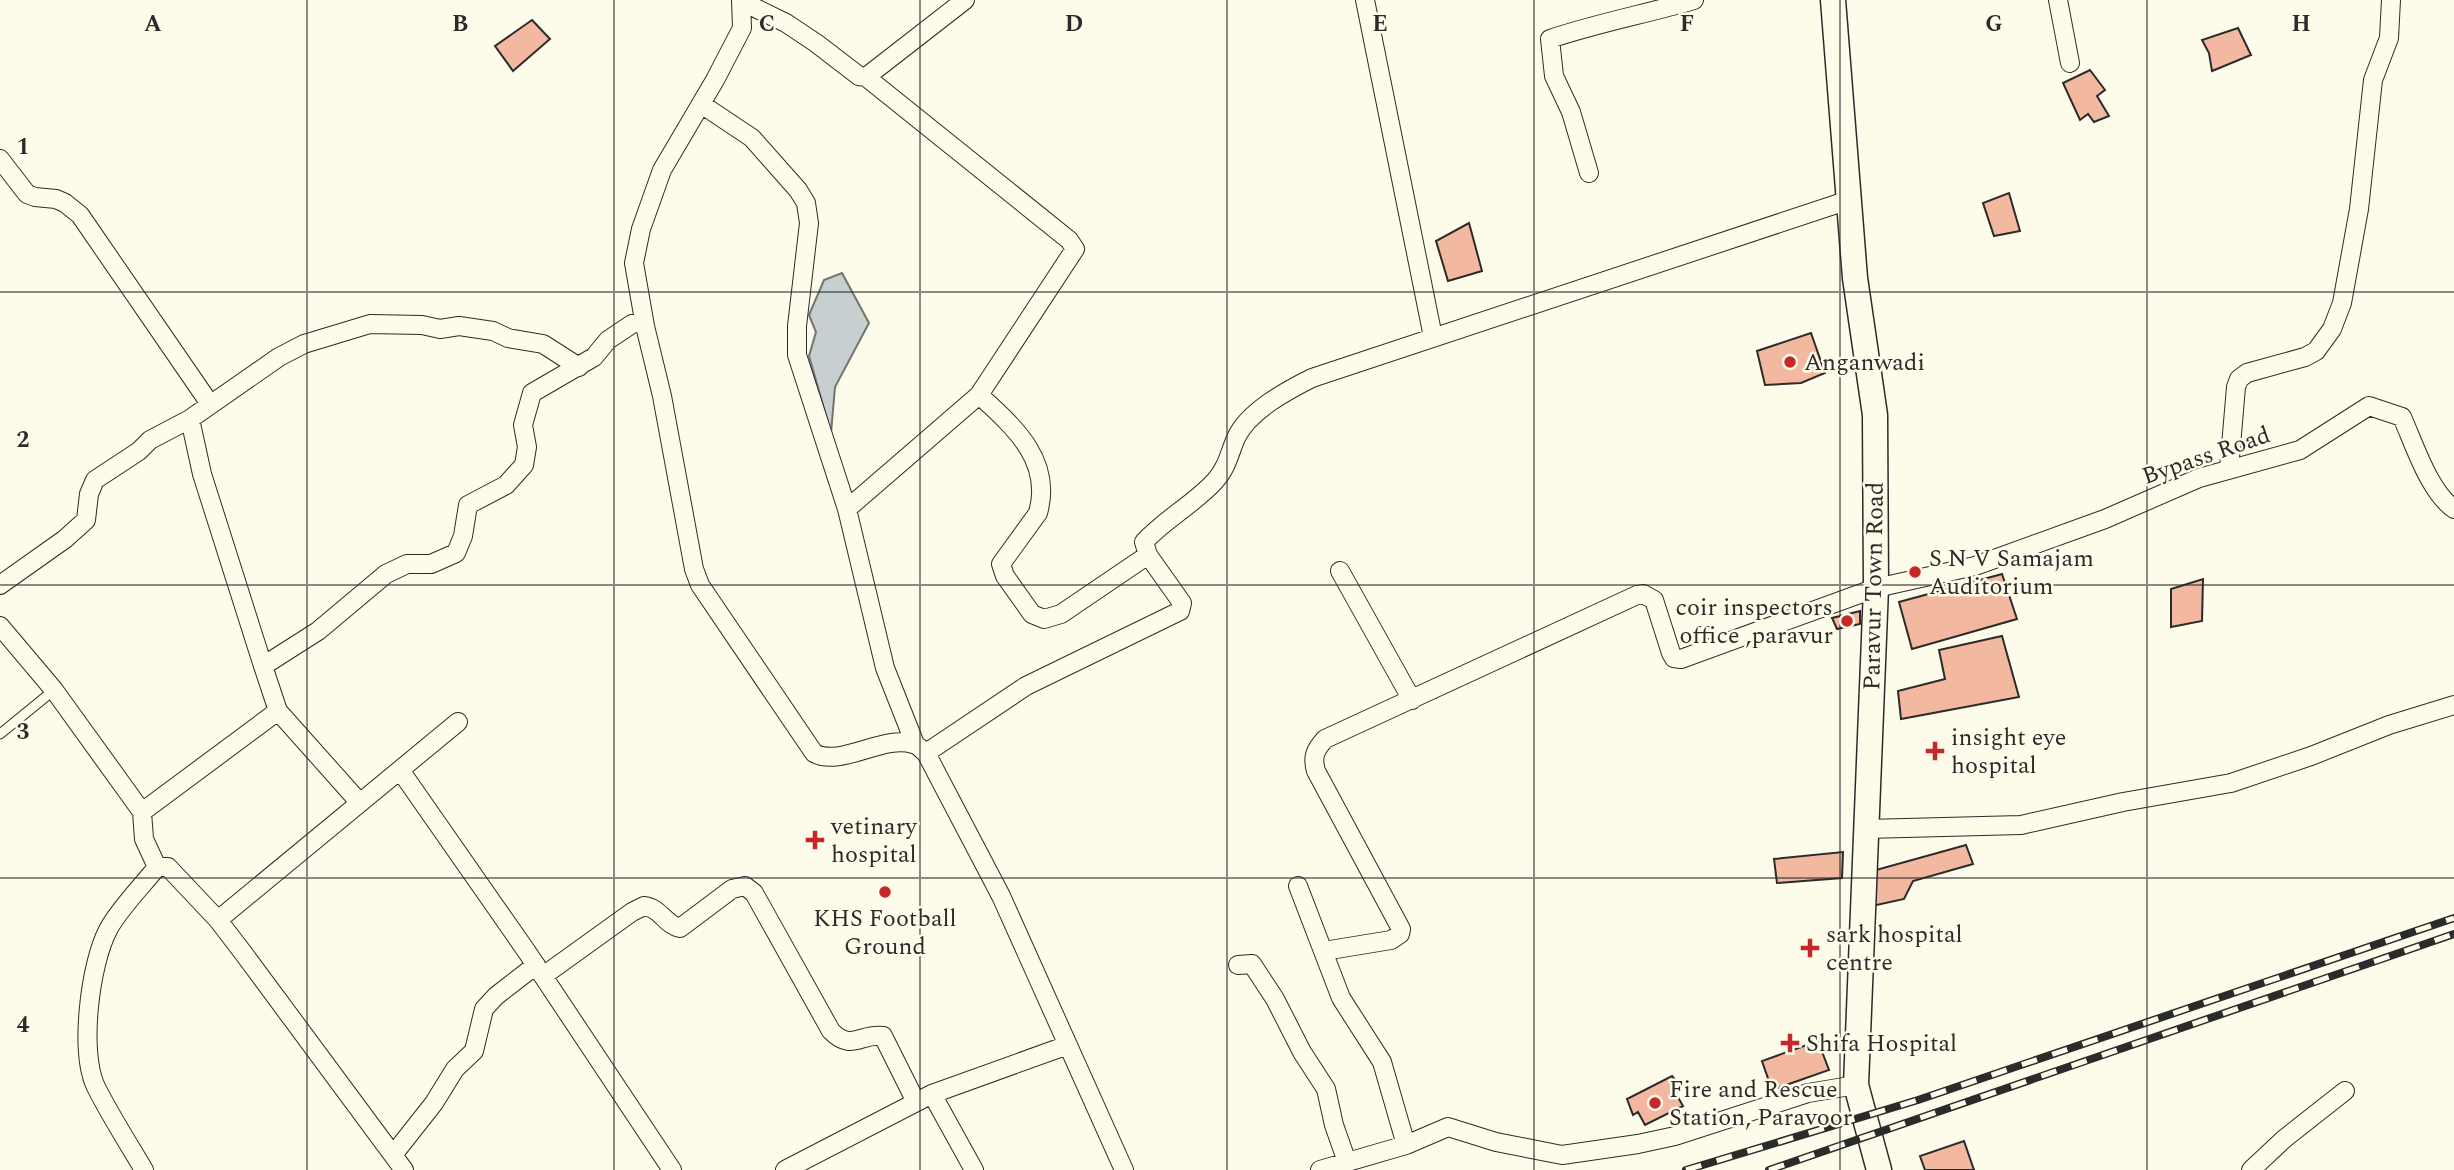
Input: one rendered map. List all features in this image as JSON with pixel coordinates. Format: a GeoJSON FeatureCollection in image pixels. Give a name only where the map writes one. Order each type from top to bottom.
{"type":"FeatureCollection","features":[{"type":"Feature","properties":{"kind":"main road","name":"Paravur Town Road"},"geometry":{"type":"LineString","coordinates":[[1833,0],[1855,278],[1875,415],[1875,588],[1856,1085],[1879,1170]]}},
{"type":"Feature","properties":{"kind":"street"},"geometry":{"type":"LineString","coordinates":[[847,509],[979,395],[1075,249],[1069,240],[866,77],[852,71],[786,23],[741,0],[742,28],[662,170],[641,229],[634,263],[694,569],[700,585],[814,753],[819,756],[838,756],[900,742],[920,749]]}},
{"type":"Feature","properties":{"kind":"street"},"geometry":{"type":"LineString","coordinates":[[866,77],[965,0]]}},
{"type":"Feature","properties":{"kind":"street"},"geometry":{"type":"LineString","coordinates":[[1365,0],[1433,337]]}},
{"type":"Feature","properties":{"kind":"street"},"geometry":{"type":"LineString","coordinates":[[1589,173],[1571,112],[1554,76],[1550,39],[1593,24],[1635,17],[1694,0]]}},
{"type":"Feature","properties":{"kind":"street"},"geometry":{"type":"LineString","coordinates":[[2058,0],[2070,63]]}},
{"type":"Feature","properties":{"kind":"street"},"geometry":{"type":"LineString","coordinates":[[2230,470],[2236,387],[2239,379],[2257,369],[2305,357],[2316,351],[2332,329],[2342,303],[2359,209],[2373,80],[2389,38],[2392,0]]}},
{"type":"Feature","properties":{"kind":"street"},"geometry":{"type":"LineString","coordinates":[[701,104],[752,138],[798,190],[806,203],[809,223],[796,355],[847,509],[885,668],[920,749],[1001,896],[1124,1170]]}},
{"type":"Feature","properties":{"kind":"street"},"geometry":{"type":"LineString","coordinates":[[0,159],[27,194],[56,198],[80,215],[210,404]]}},
{"type":"Feature","properties":{"kind":"street"},"geometry":{"type":"LineString","coordinates":[[920,749],[1026,686],[1180,611],[1182,603],[1148,555],[1144,542],[1212,485],[1229,462],[1237,435],[1246,423],[1274,399],[1312,377],[1849,200]]}},
{"type":"Feature","properties":{"kind":"street"},"geometry":{"type":"LineString","coordinates":[[263,666],[318,631],[386,574],[407,564],[431,564],[456,553],[463,536],[468,505],[506,485],[524,465],[527,447],[523,425],[527,404],[533,393],[594,357],[608,340],[632,324],[644,321]]}},
{"type":"Feature","properties":{"kind":"street"},"geometry":{"type":"LineString","coordinates":[[0,585],[65,539],[86,520],[89,494],[95,480],[139,451],[150,440],[190,419],[279,357],[304,344],[370,324],[422,325],[440,329],[459,326],[493,331],[508,338],[543,344],[579,367]]}},
{"type":"Feature","properties":{"kind":"street"},"geometry":{"type":"LineString","coordinates":[[979,395],[1016,428],[1028,444],[1041,484],[1038,513],[1001,564],[1005,576],[1032,614],[1044,619],[1061,614],[1148,555]]}},
{"type":"Feature","properties":{"kind":"street","name":"Bypass Road"},"geometry":{"type":"LineString","coordinates":[[1412,700],[1643,594],[1654,600],[1671,653],[1681,659],[1875,588],[1975,566],[2105,519],[2199,478],[2300,450],[2370,406],[2402,417],[2432,483],[2444,502],[2454,509]]}},
{"type":"Feature","properties":{"kind":"street"},"geometry":{"type":"LineString","coordinates":[[190,419],[202,474],[278,711],[360,803]]}},
{"type":"Feature","properties":{"kind":"street"},"geometry":{"type":"LineString","coordinates":[[1324,951],[1391,940],[1401,929],[1316,771],[1313,761],[1315,753],[1325,739],[1412,700],[1340,571]]}},
{"type":"Feature","properties":{"kind":"street"},"geometry":{"type":"LineString","coordinates":[[0,626],[54,690],[142,811],[144,839],[157,867]]}},
{"type":"Feature","properties":{"kind":"street"},"geometry":{"type":"LineString","coordinates":[[1866,829],[2021,825],[2123,802],[2231,783],[2311,756],[2389,725],[2454,705]]}},
{"type":"Feature","properties":{"kind":"street"},"geometry":{"type":"LineString","coordinates":[[142,811],[278,711]]}},
{"type":"Feature","properties":{"kind":"street"},"geometry":{"type":"LineString","coordinates":[[218,920],[458,722]]}},
{"type":"Feature","properties":{"kind":"street"},"geometry":{"type":"LineString","coordinates":[[400,770],[540,971],[671,1170]]}},
{"type":"Feature","properties":{"kind":"street"},"geometry":{"type":"LineString","coordinates":[[157,867],[168,867],[218,920],[404,1170]]}},
{"type":"Feature","properties":{"kind":"street"},"geometry":{"type":"LineString","coordinates":[[144,1170],[95,1085],[89,1063],[86,1028],[101,945],[109,927],[157,867]]}},
{"type":"Feature","properties":{"kind":"street"},"geometry":{"type":"LineString","coordinates":[[393,1155],[434,1103],[455,1069],[474,1051],[484,1009],[496,996],[644,906],[658,910],[675,927],[680,928],[733,888],[745,886],[754,893],[831,1031],[846,1042],[872,1035],[883,1036],[974,1170]]}},
{"type":"Feature","properties":{"kind":"street"},"geometry":{"type":"LineString","coordinates":[[1298,886],[1341,998],[1382,1062],[1406,1144]]}},
{"type":"Feature","properties":{"kind":"street"},"geometry":{"type":"LineString","coordinates":[[1238,965],[1252,964],[1326,1089],[1334,1125],[1347,1162]]}},
{"type":"Feature","properties":{"kind":"street"},"geometry":{"type":"LineString","coordinates":[[785,1170],[924,1098],[1068,1045]]}},
{"type":"Feature","properties":{"kind":"street"},"geometry":{"type":"LineString","coordinates":[[1320,1170],[1406,1144],[1448,1128],[1496,1142],[1562,1155],[1675,1136],[1808,1093],[1856,1085]]}},
{"type":"Feature","properties":{"kind":"street"},"geometry":{"type":"LineString","coordinates":[[2251,1170],[2284,1139],[2345,1091]]}},
{"type":"Feature","properties":{"kind":"lane"},"geometry":{"type":"LineString","coordinates":[[0,734],[54,690]]}},
{"type":"Feature","properties":{"kind":"shaded area"},"geometry":{"type":"Polygon","coordinates":[[[842,273],[869,323],[835,387],[831,433],[809,356],[816,332],[809,315],[824,280],[842,273]]]}},
{"type":"Feature","properties":{"kind":"building"},"geometry":{"type":"Polygon","coordinates":[[[532,20],[550,39],[513,71],[495,46],[532,20]]]}},
{"type":"Feature","properties":{"kind":"building"},"geometry":{"type":"Polygon","coordinates":[[[2238,28],[2251,55],[2212,71],[2209,53],[2202,40],[2238,28]]]}},
{"type":"Feature","properties":{"kind":"building"},"geometry":{"type":"Polygon","coordinates":[[[2090,70],[2105,90],[2097,96],[2109,116],[2094,122],[2088,114],[2080,120],[2063,83],[2090,70]]]}},
{"type":"Feature","properties":{"kind":"building"},"geometry":{"type":"Polygon","coordinates":[[[2009,193],[2020,231],[1994,236],[1983,203],[2009,193]]]}},
{"type":"Feature","properties":{"kind":"building"},"geometry":{"type":"Polygon","coordinates":[[[1469,223],[1482,271],[1448,281],[1436,241],[1469,223]]]}},
{"type":"Feature","properties":{"kind":"building","name":"Anganwadi"},"geometry":{"type":"Polygon","coordinates":[[[1811,333],[1825,373],[1801,383],[1765,385],[1757,351],[1811,333]]]}},
{"type":"Feature","properties":{"kind":"building"},"geometry":{"type":"Polygon","coordinates":[[[2002,574],[2017,619],[1912,649],[1899,602],[2002,574]]]}},
{"type":"Feature","properties":{"kind":"building"},"geometry":{"type":"Polygon","coordinates":[[[2203,579],[2202,621],[2171,627],[2171,589],[2203,579]]]}},
{"type":"Feature","properties":{"kind":"building","name":"coir inspectors office ,paravur"},"geometry":{"type":"Polygon","coordinates":[[[1860,611],[1860,624],[1837,629],[1832,618],[1860,611]]]}},
{"type":"Feature","properties":{"kind":"building"},"geometry":{"type":"Polygon","coordinates":[[[2002,636],[2019,697],[1901,719],[1898,691],[1945,679],[1939,650],[2002,636]]]}},
{"type":"Feature","properties":{"kind":"building"},"geometry":{"type":"Polygon","coordinates":[[[1966,845],[1973,864],[1913,881],[1904,899],[1872,906],[1876,870],[1966,845]]]}},
{"type":"Feature","properties":{"kind":"building"},"geometry":{"type":"Polygon","coordinates":[[[1843,852],[1842,878],[1777,883],[1774,859],[1843,852]]]}},
{"type":"Feature","properties":{"kind":"building"},"geometry":{"type":"Polygon","coordinates":[[[1818,1041],[1829,1070],[1772,1090],[1762,1061],[1818,1041]]]}},
{"type":"Feature","properties":{"kind":"building","name":"Fire and Rescue Station, Paravoor"},"geometry":{"type":"Polygon","coordinates":[[[1672,1076],[1681,1087],[1675,1092],[1683,1106],[1645,1125],[1638,1112],[1633,1115],[1627,1099],[1672,1076]]]}},
{"type":"Feature","properties":{"kind":"building"},"geometry":{"type":"Polygon","coordinates":[[[1964,1141],[1974,1170],[1925,1170],[1920,1156],[1964,1141]]]}},
{"type":"Feature","properties":{"kind":"railway"},"geometry":{"type":"LineString","coordinates":[[1686,1170],[1918,1100],[2454,918]]}},
{"type":"Feature","properties":{"kind":"railway"},"geometry":{"type":"LineString","coordinates":[[1769,1170],[2454,934]]}},
{"type":"Feature","properties":{"kind":"place","name":"Anganwadi"},"geometry":{"type":"Point","coordinates":[1790,362]}},
{"type":"Feature","properties":{"kind":"place","name":"S N V Samajam Auditorium"},"geometry":{"type":"Point","coordinates":[1915,572]}},
{"type":"Feature","properties":{"kind":"place","name":"coir inspectors office ,paravur"},"geometry":{"type":"Point","coordinates":[1847,621]}},
{"type":"Feature","properties":{"kind":"place","name":"insight eye hospital"},"geometry":{"type":"Point","coordinates":[1935,751]}},
{"type":"Feature","properties":{"kind":"place","name":"vetinary hospital"},"geometry":{"type":"Point","coordinates":[815,840]}},
{"type":"Feature","properties":{"kind":"place","name":"KHS Football Ground"},"geometry":{"type":"Point","coordinates":[885,892]}},
{"type":"Feature","properties":{"kind":"place","name":"sark hospital centre"},"geometry":{"type":"Point","coordinates":[1810,948]}},
{"type":"Feature","properties":{"kind":"place","name":"Shifa Hospital"},"geometry":{"type":"Point","coordinates":[1790,1043]}},
{"type":"Feature","properties":{"kind":"place","name":"Fire and Rescue Station, Paravoor"},"geometry":{"type":"Point","coordinates":[1655,1103]}}]}
